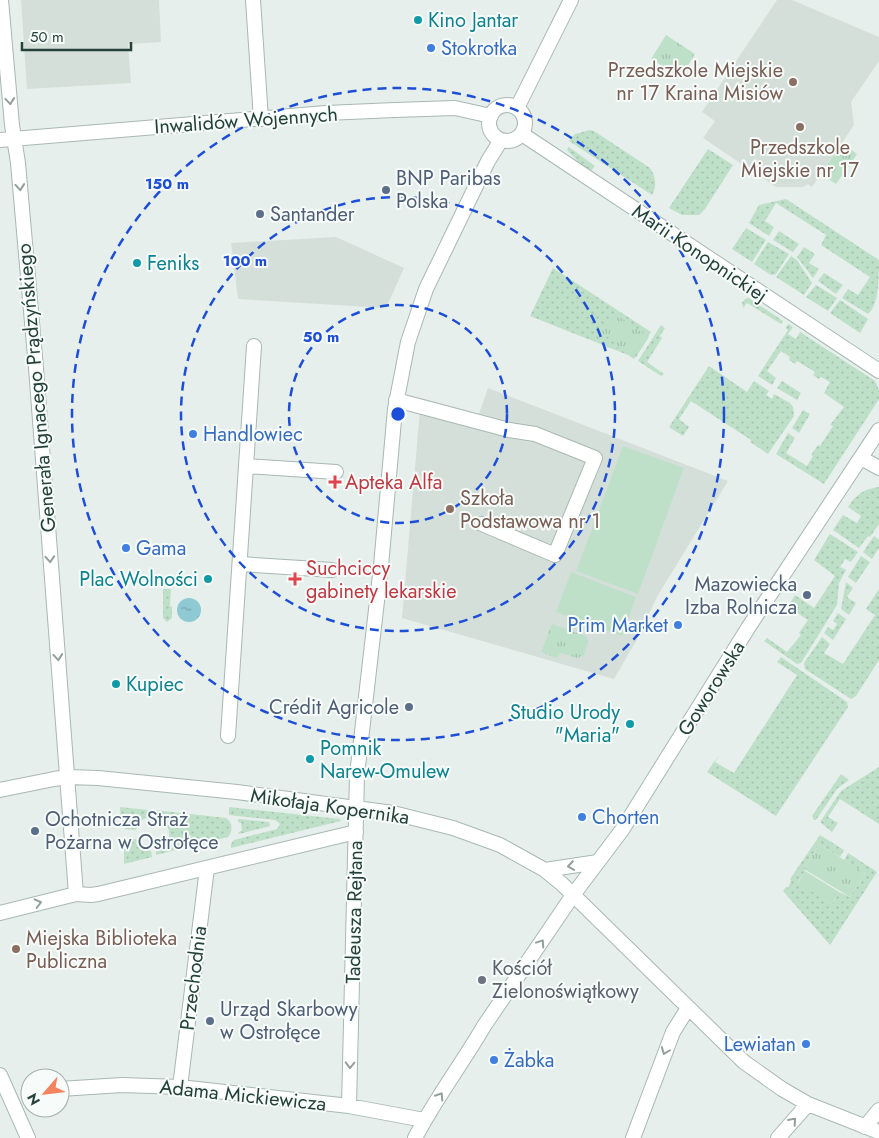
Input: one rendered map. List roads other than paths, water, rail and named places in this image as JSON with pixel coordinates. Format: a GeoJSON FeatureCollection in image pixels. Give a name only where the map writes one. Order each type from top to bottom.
{"type":"FeatureCollection","features":[{"type":"Feature","properties":{"kind":"street","name":"Generała Ignacego Prądzyńskiego"},"geometry":{"type":"LineString","coordinates":[[1,0],[7,139],[18,163],[68,777]]}},
{"type":"Feature","properties":{"kind":"street"},"geometry":{"type":"LineString","coordinates":[[253,0],[261,119]]}},
{"type":"Feature","properties":{"kind":"street"},"geometry":{"type":"LineString","coordinates":[[517,108],[570,0]]}},
{"type":"Feature","properties":{"kind":"street"},"geometry":{"type":"LineString","coordinates":[[502,106],[517,108],[525,120],[522,134],[512,140],[501,140],[492,133],[490,122],[493,112],[502,106]]}},
{"type":"Feature","properties":{"kind":"street","name":"Inwalidów Wojennych"},"geometry":{"type":"LineString","coordinates":[[7,139],[385,110],[455,108],[491,116]]}},
{"type":"Feature","properties":{"kind":"street","name":"Marii Konopnickiej"},"geometry":{"type":"LineString","coordinates":[[522,134],[879,371]]}},
{"type":"Feature","properties":{"kind":"street","name":"Tadeusza Rejtana"},"geometry":{"type":"LineString","coordinates":[[349,1106],[357,775],[381,566],[396,400],[408,342],[426,289],[484,170],[501,140]]}},
{"type":"Feature","properties":{"kind":"street"},"geometry":{"type":"LineString","coordinates":[[228,736],[254,346]]}},
{"type":"Feature","properties":{"kind":"street"},"geometry":{"type":"LineString","coordinates":[[396,400],[509,430],[535,434],[595,458],[555,555],[482,524]]}},
{"type":"Feature","properties":{"kind":"street","name":"Goworowska"},"geometry":{"type":"LineString","coordinates":[[415,1138],[424,1120],[484,1026],[573,895],[627,822],[748,628],[879,430]]}},
{"type":"Feature","properties":{"kind":"street"},"geometry":{"type":"LineString","coordinates":[[861,458],[879,468]]}},
{"type":"Feature","properties":{"kind":"street"},"geometry":{"type":"LineString","coordinates":[[246,466],[336,472]]}},
{"type":"Feature","properties":{"kind":"street"},"geometry":{"type":"LineString","coordinates":[[240,564],[332,570]]}},
{"type":"Feature","properties":{"kind":"street"},"geometry":{"type":"LineString","coordinates":[[68,777],[76,894]]}},
{"type":"Feature","properties":{"kind":"street","name":"Mikołaja Kopernika"},"geometry":{"type":"LineString","coordinates":[[0,790],[28,783],[68,777],[168,785],[357,807],[393,813],[470,834],[500,845],[545,870],[744,1062],[782,1089],[808,1104],[879,1132]]}},
{"type":"Feature","properties":{"kind":"street","name":"Mikołaja Kopernika"},"geometry":{"type":"LineString","coordinates":[[0,913],[76,894],[91,895],[356,832]]}},
{"type":"Feature","properties":{"kind":"street"},"geometry":{"type":"LineString","coordinates":[[545,870],[598,862]]}},
{"type":"Feature","properties":{"kind":"street","name":"Przechodnia"},"geometry":{"type":"LineString","coordinates":[[180,1087],[207,868]]}},
{"type":"Feature","properties":{"kind":"street"},"geometry":{"type":"LineString","coordinates":[[633,1138],[673,1032],[688,1008]]}},
{"type":"Feature","properties":{"kind":"street"},"geometry":{"type":"LineString","coordinates":[[0,1075],[28,1138]]}},
{"type":"Feature","properties":{"kind":"street","name":"Adama Mickiewicza"},"geometry":{"type":"LineString","coordinates":[[70,1088],[122,1085],[180,1087],[349,1106],[424,1120]]}},
{"type":"Feature","properties":{"kind":"street"},"geometry":{"type":"LineString","coordinates":[[778,1138],[808,1104]]}},
{"type":"Feature","properties":{"kind":"street"},"geometry":{"type":"LineString","coordinates":[[864,1127],[879,1110]]}},
{"type":"Feature","properties":{"kind":"water"},"geometry":{"type":"Polygon","coordinates":[[[189,598],[197,602],[201,610],[197,618],[189,622],[181,618],[177,610],[181,602],[189,598]]]}},
{"type":"Feature","properties":{"kind":"place","name":"Kino Jantar"},"geometry":{"type":"Point","coordinates":[418,20]}},
{"type":"Feature","properties":{"kind":"place","name":"Stokrotka"},"geometry":{"type":"Point","coordinates":[431,48]}},
{"type":"Feature","properties":{"kind":"place","name":"Przedszkole Miejskie nr 17 Kraina Misiów"},"geometry":{"type":"Point","coordinates":[793,82]}},
{"type":"Feature","properties":{"kind":"place","name":"Przedszkole Miejskie nr 17"},"geometry":{"type":"Point","coordinates":[800,127]}},
{"type":"Feature","properties":{"kind":"place","name":"BNP Paribas Polska"},"geometry":{"type":"Point","coordinates":[386,190]}},
{"type":"Feature","properties":{"kind":"place","name":"Santander"},"geometry":{"type":"Point","coordinates":[260,214]}},
{"type":"Feature","properties":{"kind":"place","name":"Feniks"},"geometry":{"type":"Point","coordinates":[137,263]}},
{"type":"Feature","properties":{"kind":"place","name":"Handlowiec"},"geometry":{"type":"Point","coordinates":[193,434]}},
{"type":"Feature","properties":{"kind":"place","name":"Apteka Alfa"},"geometry":{"type":"Point","coordinates":[335,482]}},
{"type":"Feature","properties":{"kind":"place","name":"Szkoła Podstawowa nr 1"},"geometry":{"type":"Point","coordinates":[450,509]}},
{"type":"Feature","properties":{"kind":"place","name":"Gama"},"geometry":{"type":"Point","coordinates":[126,548]}},
{"type":"Feature","properties":{"kind":"place","name":"Plac Wolności"},"geometry":{"type":"Point","coordinates":[208,579]}},
{"type":"Feature","properties":{"kind":"place","name":"Suchciccy gabinety lekarskie"},"geometry":{"type":"Point","coordinates":[295,579]}},
{"type":"Feature","properties":{"kind":"place","name":"Mazowiecka Izba Rolnicza"},"geometry":{"type":"Point","coordinates":[807,595]}},
{"type":"Feature","properties":{"kind":"place","name":"Prim Market"},"geometry":{"type":"Point","coordinates":[678,625]}},
{"type":"Feature","properties":{"kind":"place","name":"Kupiec"},"geometry":{"type":"Point","coordinates":[116,684]}},
{"type":"Feature","properties":{"kind":"place","name":"Crédit Agricole"},"geometry":{"type":"Point","coordinates":[409,707]}},
{"type":"Feature","properties":{"kind":"place","name":"Studio Urody \"Maria\""},"geometry":{"type":"Point","coordinates":[630,724]}},
{"type":"Feature","properties":{"kind":"place","name":"Pomnik Narew-Omulew"},"geometry":{"type":"Point","coordinates":[310,759]}},
{"type":"Feature","properties":{"kind":"place","name":"Chorten"},"geometry":{"type":"Point","coordinates":[582,817]}},
{"type":"Feature","properties":{"kind":"place","name":"Ochotnicza Straż Pożarna w Ostrołęce"},"geometry":{"type":"Point","coordinates":[35,831]}},
{"type":"Feature","properties":{"kind":"place","name":"Miejska Biblioteka Publiczna"},"geometry":{"type":"Point","coordinates":[16,949]}},
{"type":"Feature","properties":{"kind":"place","name":"Kościół Zielonoświątkowy"},"geometry":{"type":"Point","coordinates":[482,980]}},
{"type":"Feature","properties":{"kind":"place","name":"Urząd Skarbowy w Ostrołęce"},"geometry":{"type":"Point","coordinates":[210,1021]}},
{"type":"Feature","properties":{"kind":"place","name":"Lewiatan"},"geometry":{"type":"Point","coordinates":[806,1044]}},
{"type":"Feature","properties":{"kind":"place","name":"Żabka"},"geometry":{"type":"Point","coordinates":[494,1060]}}]}
